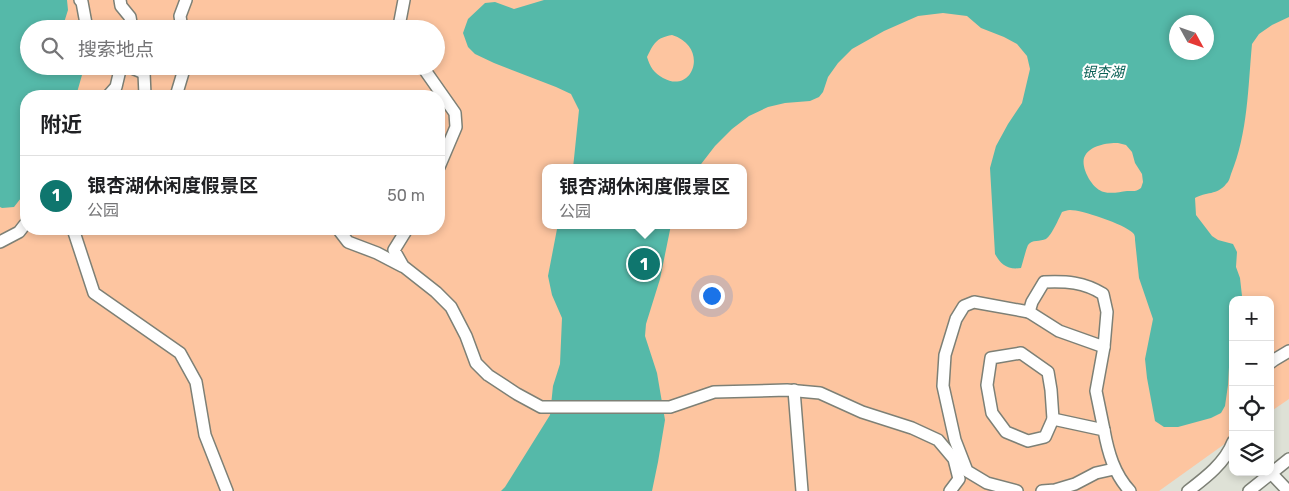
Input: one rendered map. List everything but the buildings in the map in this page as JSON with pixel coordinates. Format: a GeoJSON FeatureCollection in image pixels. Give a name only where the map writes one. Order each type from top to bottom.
{"type":"FeatureCollection","features":[{"type":"Feature","properties":{"kind":"street"},"geometry":{"type":"LineString","coordinates":[[120,0],[121,6],[130,20]]}},
{"type":"Feature","properties":{"kind":"street"},"geometry":{"type":"LineString","coordinates":[[181,20],[180,16],[186,0]]}},
{"type":"Feature","properties":{"kind":"street"},"geometry":{"type":"LineString","coordinates":[[400,20],[404,0]]}},
{"type":"Feature","properties":{"kind":"street"},"geometry":{"type":"LineString","coordinates":[[81,1],[85,20]]}},
{"type":"Feature","properties":{"kind":"street"},"geometry":{"type":"LineString","coordinates":[[113,90],[119,75]]}},
{"type":"Feature","properties":{"kind":"street"},"geometry":{"type":"LineString","coordinates":[[144,75],[145,90]]}},
{"type":"Feature","properties":{"kind":"street"},"geometry":{"type":"LineString","coordinates":[[178,90],[182,75]]}},
{"type":"Feature","properties":{"kind":"street"},"geometry":{"type":"LineString","coordinates":[[428,75],[439,90]]}},
{"type":"Feature","properties":{"kind":"street"},"geometry":{"type":"LineString","coordinates":[[445,99],[455,113],[456,127],[445,153]]}},
{"type":"Feature","properties":{"kind":"street"},"geometry":{"type":"LineString","coordinates":[[0,242],[20,232]]}},
{"type":"Feature","properties":{"kind":"street"},"geometry":{"type":"LineString","coordinates":[[76,235],[94,293],[180,353],[196,382],[205,435],[227,491]]}},
{"type":"Feature","properties":{"kind":"street"},"geometry":{"type":"LineString","coordinates":[[343,235],[348,242],[377,252],[403,266],[436,292],[451,307],[466,336],[476,363],[488,374],[517,394],[541,407],[670,407],[714,392],[794,390],[820,393],[862,412],[912,428],[938,440],[954,459],[959,479],[950,491]]}},
{"type":"Feature","properties":{"kind":"street"},"geometry":{"type":"LineString","coordinates":[[394,250],[403,235]]}},
{"type":"Feature","properties":{"kind":"street"},"geometry":{"type":"LineString","coordinates":[[377,252],[394,250]]}},
{"type":"Feature","properties":{"kind":"street"},"geometry":{"type":"LineString","coordinates":[[394,250],[403,266]]}},
{"type":"Feature","properties":{"kind":"street"},"geometry":{"type":"LineString","coordinates":[[1028,312],[1044,282],[1061,282],[1091,287],[1103,294],[1107,312],[1104,347],[1096,391],[1114,468],[1130,491]]}},
{"type":"Feature","properties":{"kind":"street"},"geometry":{"type":"LineString","coordinates":[[1017,491],[988,483],[967,471],[955,440],[943,386],[945,355],[956,319],[964,306],[974,302],[1028,312],[1059,330],[1104,347]]}},
{"type":"Feature","properties":{"kind":"street"},"geometry":{"type":"LineString","coordinates":[[1274,360],[1289,351]]}},
{"type":"Feature","properties":{"kind":"street"},"geometry":{"type":"LineString","coordinates":[[1021,353],[1048,372],[1053,419],[1045,437],[1028,441],[1006,432],[992,412],[987,386],[991,358],[1021,353]]}},
{"type":"Feature","properties":{"kind":"street"},"geometry":{"type":"LineString","coordinates":[[794,390],[802,491]]}},
{"type":"Feature","properties":{"kind":"street"},"geometry":{"type":"LineString","coordinates":[[1053,419],[1104,430]]}},
{"type":"Feature","properties":{"kind":"street"},"geometry":{"type":"LineString","coordinates":[[1188,491],[1218,465],[1229,448]]}},
{"type":"Feature","properties":{"kind":"street"},"geometry":{"type":"LineString","coordinates":[[1274,471],[1289,459]]}},
{"type":"Feature","properties":{"kind":"street"},"geometry":{"type":"LineString","coordinates":[[1042,491],[1055,490],[1075,484],[1096,473],[1114,468]]}},
{"type":"Feature","properties":{"kind":"street"},"geometry":{"type":"LineString","coordinates":[[1249,491],[1267,476]]}},
{"type":"Feature","properties":{"kind":"street"},"geometry":{"type":"LineString","coordinates":[[1274,476],[1288,491]]}},
{"type":"Feature","properties":{"kind":"shaded area"},"geometry":{"type":"Polygon","coordinates":[[[0,0],[1289,0],[1289,399],[1274,409],[1274,296],[1229,296],[1229,441],[1159,491],[0,491],[0,0]]]}},
{"type":"Feature","properties":{"kind":"water"},"geometry":{"type":"Polygon","coordinates":[[[0,0],[67,0],[68,10],[65,20],[20,20],[20,75],[82,75],[78,90],[20,90],[20,199],[14,207],[0,207],[0,0]]]}},
{"type":"Feature","properties":{"kind":"water","name":"银杏湖"},"geometry":{"type":"Polygon","coordinates":[[[544,0],[1289,0],[1289,17],[1259,34],[1252,44],[1244,126],[1237,158],[1229,181],[1223,188],[1215,192],[1195,198],[1196,215],[1212,236],[1218,240],[1233,244],[1237,252],[1236,267],[1240,278],[1242,296],[1229,296],[1229,367],[1225,406],[1221,413],[1211,418],[1178,427],[1164,427],[1155,421],[1145,359],[1153,319],[1139,278],[1135,236],[1128,229],[1093,215],[1067,210],[1062,212],[1046,239],[1032,242],[1028,245],[1021,268],[1009,267],[1002,264],[997,258],[995,254],[990,168],[996,146],[1022,103],[1030,69],[1027,56],[1017,44],[981,28],[967,16],[943,13],[918,16],[884,31],[852,49],[838,63],[828,77],[823,92],[819,97],[810,101],[785,103],[768,107],[749,116],[715,146],[701,164],[573,164],[579,110],[571,94],[494,63],[475,54],[468,47],[463,33],[468,19],[485,3],[495,2],[514,9],[544,0]],[[672,35],[667,36],[654,45],[647,57],[651,67],[663,78],[674,82],[682,80],[689,75],[693,67],[694,58],[691,49],[684,41],[672,35]],[[1118,143],[1104,144],[1090,150],[1086,154],[1084,168],[1092,183],[1100,190],[1113,193],[1135,191],[1141,188],[1143,182],[1142,174],[1135,163],[1132,152],[1126,145],[1118,143]]]}},
{"type":"Feature","properties":{"kind":"water"},"geometry":{"type":"Polygon","coordinates":[[[557,229],[670,229],[660,279],[646,324],[645,336],[657,373],[665,420],[652,491],[501,491],[550,415],[553,386],[560,364],[562,318],[552,295],[548,276],[557,229]]]}},
{"type":"Feature","properties":{"kind":"place","name":"银杏湖休闲度假景区"},"geometry":{"type":"Point","coordinates":[644,264]}}]}
